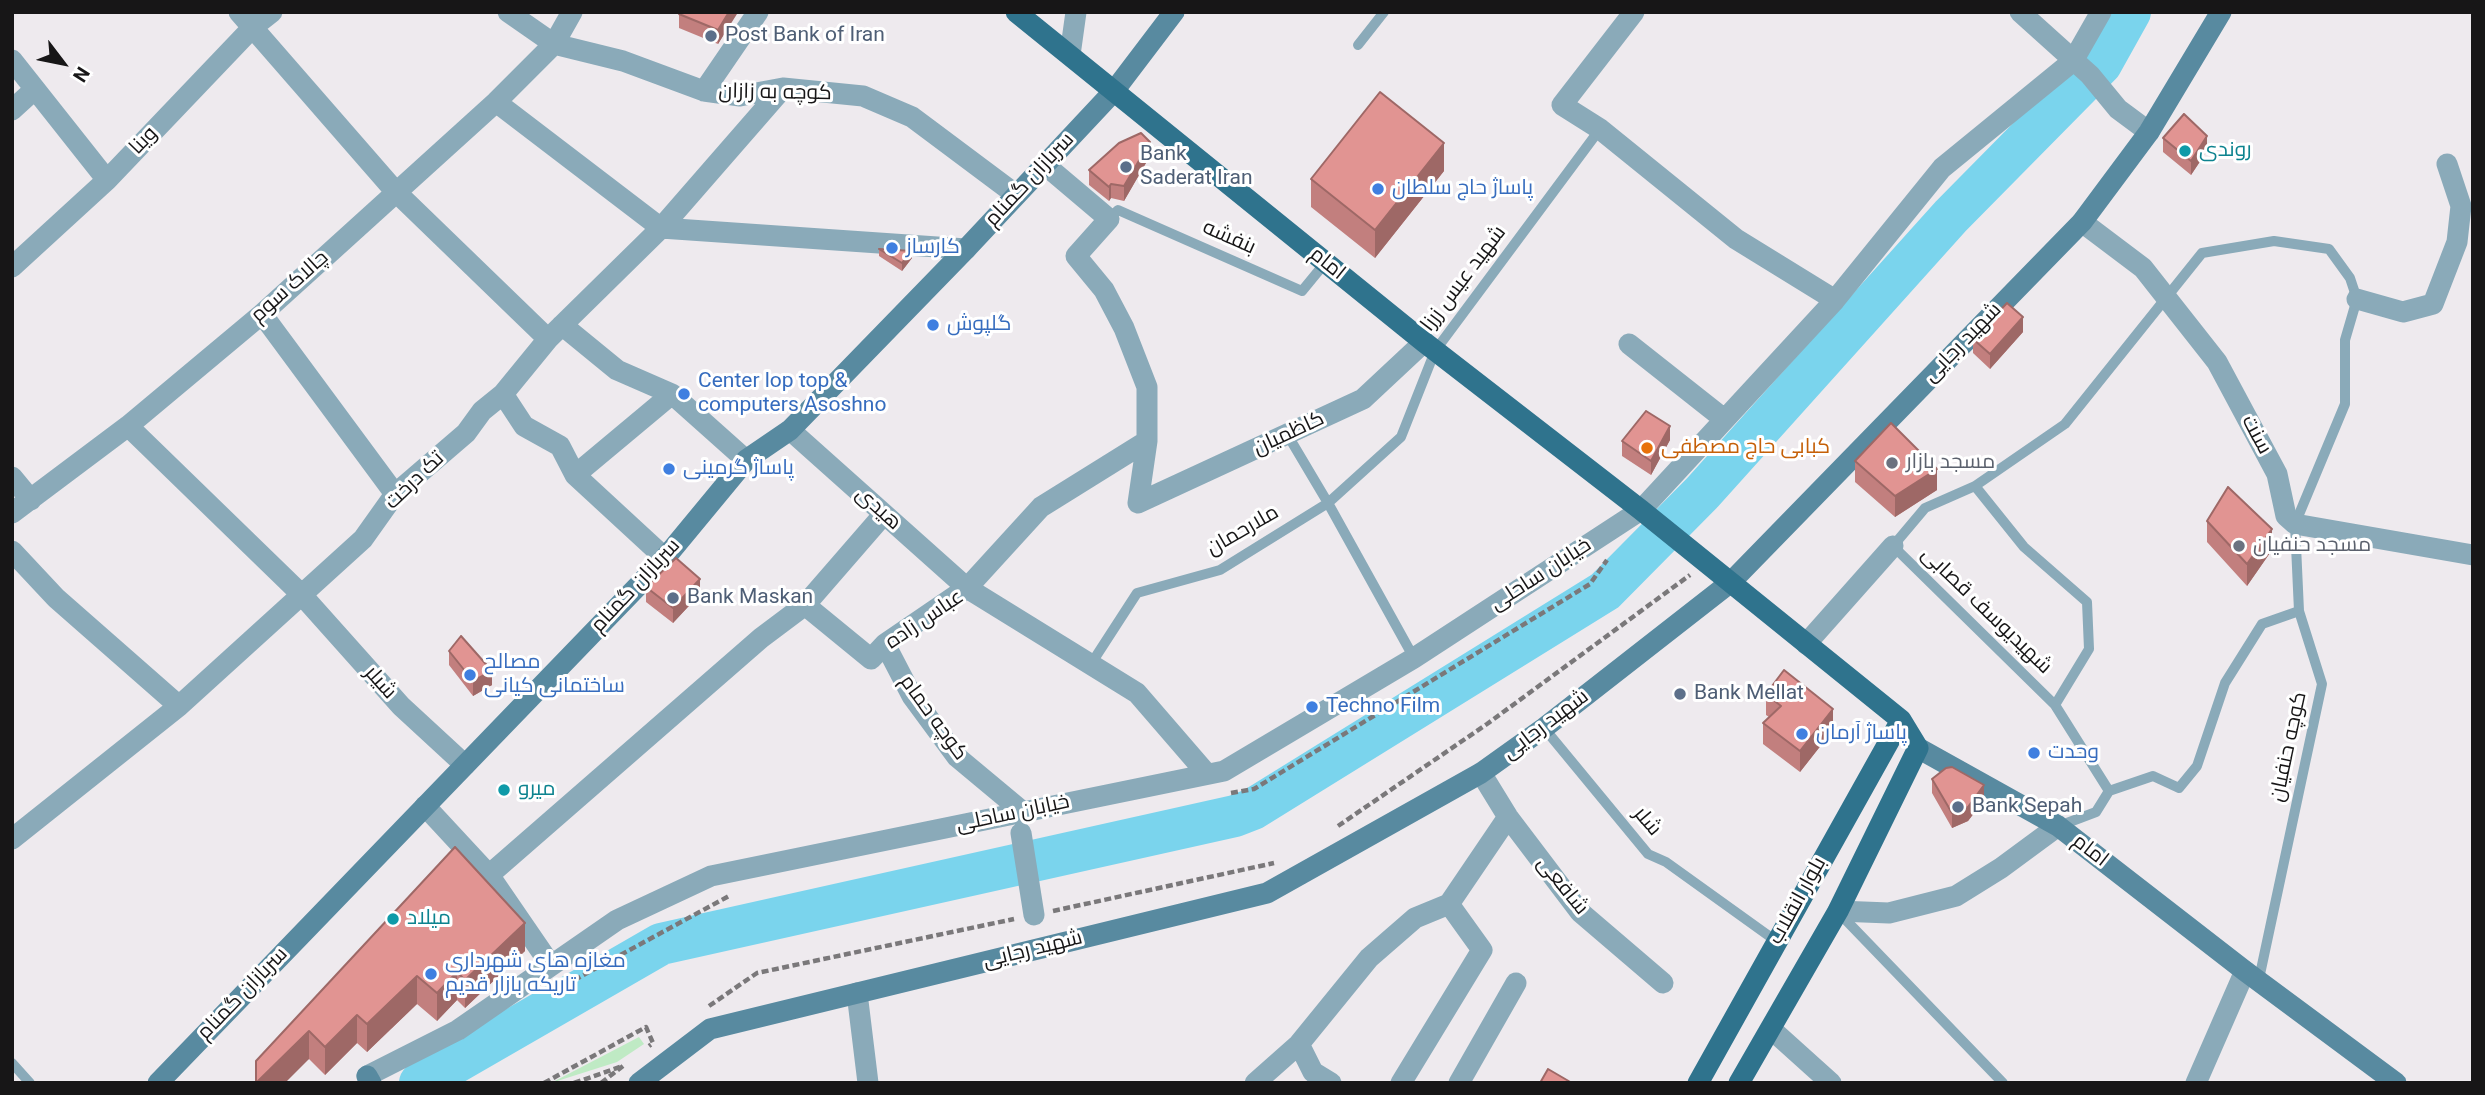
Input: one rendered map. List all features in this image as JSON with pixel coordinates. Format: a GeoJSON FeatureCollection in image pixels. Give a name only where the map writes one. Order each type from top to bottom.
{"type":"FeatureCollection","features":[{"type":"Feature","properties":{"kind":"main road","name":"امام"},"geometry":{"type":"LineString","coordinates":[[1016,12],[1429,346],[1641,510],[1685,549],[1731,582],[1901,720],[1918,748]]}},
{"type":"Feature","properties":{"kind":"main road","name":"بلوار انقلاب"},"geometry":{"type":"LineString","coordinates":[[1698,1083],[1901,720]]}},
{"type":"Feature","properties":{"kind":"main road","name":"بلوار انقلاب"},"geometry":{"type":"LineString","coordinates":[[1739,1083],[1838,912],[1918,748]]}},
{"type":"Feature","properties":{"kind":"street","name":"وینا"},"geometry":{"type":"LineString","coordinates":[[12,267],[107,180],[246,20],[272,12]]}},
{"type":"Feature","properties":{"kind":"street"},"geometry":{"type":"LineString","coordinates":[[508,12],[554,44]]}},
{"type":"Feature","properties":{"kind":"street","name":"چالاک سوم"},"geometry":{"type":"LineString","coordinates":[[12,513],[128,426],[262,314],[496,102],[554,44],[572,12]]}},
{"type":"Feature","properties":{"kind":"street"},"geometry":{"type":"LineString","coordinates":[[704,91],[758,12]]}},
{"type":"Feature","properties":{"kind":"street"},"geometry":{"type":"LineString","coordinates":[[1070,55],[1076,12]]}},
{"type":"Feature","properties":{"kind":"street"},"geometry":{"type":"LineString","coordinates":[[2020,12],[2090,75],[2118,109],[2150,132]]}},
{"type":"Feature","properties":{"kind":"street"},"geometry":{"type":"LineString","coordinates":[[2073,61],[2101,12]]}},
{"type":"Feature","properties":{"kind":"street","name":"شهید رجایی"},"geometry":{"type":"LineString","coordinates":[[639,1083],[710,1029],[1267,893],[1481,773],[1544,728],[1731,582],[2082,222],[2150,132],[2221,12]]}},
{"type":"Feature","properties":{"kind":"street","name":"سربازان گمنام"},"geometry":{"type":"LineString","coordinates":[[158,1083],[665,558],[746,460],[790,430],[966,249],[1114,90],[1173,13]]}},
{"type":"Feature","properties":{"kind":"street"},"geometry":{"type":"LineString","coordinates":[[1625,16],[1562,105],[1600,129],[1736,239],[1835,300]]}},
{"type":"Feature","properties":{"kind":"street"},"geometry":{"type":"LineString","coordinates":[[246,20],[395,191],[555,332],[617,370],[672,394],[746,460]]}},
{"type":"Feature","properties":{"kind":"street","name":"کوچه به زازان"},"geometry":{"type":"LineString","coordinates":[[554,44],[623,61],[704,91],[740,96],[783,88],[863,96],[912,117],[1015,194]]}},
{"type":"Feature","properties":{"kind":"street"},"geometry":{"type":"LineString","coordinates":[[12,60],[107,180]]}},
{"type":"Feature","properties":{"kind":"street","name":"خیابان ساحلی"},"geometry":{"type":"LineString","coordinates":[[369,1079],[457,1030],[617,920],[711,876],[1022,822],[1224,771],[1413,658],[1641,510],[1835,300],[1942,168],[2073,61]]}},
{"type":"Feature","properties":{"kind":"street","name":"تک درخت"},"geometry":{"type":"LineString","coordinates":[[14,832],[180,706],[363,539],[396,494],[467,433],[482,411],[503,394],[555,332],[661,228],[783,88]]}},
{"type":"Feature","properties":{"kind":"street"},"geometry":{"type":"LineString","coordinates":[[12,110],[36,89]]}},
{"type":"Feature","properties":{"kind":"street"},"geometry":{"type":"LineString","coordinates":[[496,102],[661,228],[966,249]]}},
{"type":"Feature","properties":{"kind":"street"},"geometry":{"type":"LineString","coordinates":[[967,588],[1041,507],[1147,441],[1147,387],[1114,309],[1076,256],[1109,219],[1044,164]]}},
{"type":"Feature","properties":{"kind":"street"},"geometry":{"type":"LineString","coordinates":[[2357,299],[2403,312],[2432,304],[2457,242],[2461,206],[2447,164]]}},
{"type":"Feature","properties":{"kind":"street","name":"سنت"},"geometry":{"type":"LineString","coordinates":[[2082,222],[2143,268],[2217,362],[2277,474],[2286,516],[2295,524]]}},
{"type":"Feature","properties":{"kind":"street"},"geometry":{"type":"LineString","coordinates":[[262,314],[396,494]]}},
{"type":"Feature","properties":{"kind":"street"},"geometry":{"type":"LineString","coordinates":[[1629,344],[1724,419]]}},
{"type":"Feature","properties":{"kind":"street","name":"کاظمیان"},"geometry":{"type":"LineString","coordinates":[[1147,441],[1139,503],[1363,399],[1429,346]]}},
{"type":"Feature","properties":{"kind":"street"},"geometry":{"type":"LineString","coordinates":[[503,394],[524,426],[560,446],[575,475],[665,558]]}},
{"type":"Feature","properties":{"kind":"street"},"geometry":{"type":"LineString","coordinates":[[575,475],[672,394]]}},
{"type":"Feature","properties":{"kind":"street","name":"شیلر"},"geometry":{"type":"LineString","coordinates":[[128,426],[301,594],[401,706],[465,765]]}},
{"type":"Feature","properties":{"kind":"street","name":"هیدی"},"geometry":{"type":"LineString","coordinates":[[790,430],[967,588]]}},
{"type":"Feature","properties":{"kind":"street"},"geometry":{"type":"LineString","coordinates":[[12,477],[31,500]]}},
{"type":"Feature","properties":{"kind":"street"},"geometry":{"type":"LineString","coordinates":[[489,875],[761,638],[805,605],[884,514]]}},
{"type":"Feature","properties":{"kind":"street"},"geometry":{"type":"LineString","coordinates":[[2295,524],[2473,555]]}},
{"type":"Feature","properties":{"kind":"street"},"geometry":{"type":"LineString","coordinates":[[1805,644],[1893,546]]}},
{"type":"Feature","properties":{"kind":"street"},"geometry":{"type":"LineString","coordinates":[[12,551],[56,597],[180,706]]}},
{"type":"Feature","properties":{"kind":"street","name":"عباس زاده"},"geometry":{"type":"LineString","coordinates":[[805,605],[872,659],[885,644],[967,588],[1136,693],[1207,774]]}},
{"type":"Feature","properties":{"kind":"street","name":"کوچه حمام"},"geometry":{"type":"LineString","coordinates":[[885,644],[912,696],[957,757],[1022,822]]}},
{"type":"Feature","properties":{"kind":"street","name":"امام"},"geometry":{"type":"LineString","coordinates":[[1918,748],[2058,826],[2396,1083]]}},
{"type":"Feature","properties":{"kind":"street","name":"شافعی"},"geometry":{"type":"LineString","coordinates":[[1481,773],[1508,817],[1580,912],[1663,983]]}},
{"type":"Feature","properties":{"kind":"street"},"geometry":{"type":"LineString","coordinates":[[425,806],[489,875],[550,964]]}},
{"type":"Feature","properties":{"kind":"street"},"geometry":{"type":"LineString","coordinates":[[1255,1083],[1299,1044],[1369,958],[1415,918],[1449,904],[1508,817]]}},
{"type":"Feature","properties":{"kind":"street"},"geometry":{"type":"LineString","coordinates":[[1022,822],[1034,915]]}},
{"type":"Feature","properties":{"kind":"street"},"geometry":{"type":"LineString","coordinates":[[1838,912],[1889,913],[1956,896],[2001,868],[2058,826]]}},
{"type":"Feature","properties":{"kind":"street"},"geometry":{"type":"LineString","coordinates":[[1401,1083],[1482,950],[1449,904]]}},
{"type":"Feature","properties":{"kind":"street"},"geometry":{"type":"LineString","coordinates":[[2196,1083],[2252,975]]}},
{"type":"Feature","properties":{"kind":"street"},"geometry":{"type":"LineString","coordinates":[[1459,1083],[1516,982]]}},
{"type":"Feature","properties":{"kind":"street"},"geometry":{"type":"LineString","coordinates":[[857,993],[868,1083]]}},
{"type":"Feature","properties":{"kind":"street"},"geometry":{"type":"LineString","coordinates":[[1771,1029],[1830,1083]]}},
{"type":"Feature","properties":{"kind":"street"},"geometry":{"type":"LineString","coordinates":[[1299,1044],[1309,1077],[1331,1083]]}},
{"type":"Feature","properties":{"kind":"lane"},"geometry":{"type":"LineString","coordinates":[[1358,45],[1384,12]]}},
{"type":"Feature","properties":{"kind":"lane","name":"شهید عیس زرزا"},"geometry":{"type":"LineString","coordinates":[[1328,503],[1401,438],[1429,346],[1600,129]]}},
{"type":"Feature","properties":{"kind":"lane","name":"بنفشه"},"geometry":{"type":"LineString","coordinates":[[1109,219],[1118,210],[1302,291],[1325,262]]}},
{"type":"Feature","properties":{"kind":"lane","name":"شهیدیوسف قصابی"},"geometry":{"type":"LineString","coordinates":[[2109,791],[2054,705],[1893,546],[1925,508],[1975,486],[2065,424],[2202,253],[2274,241],[2329,250],[2350,278],[2357,299]]}},
{"type":"Feature","properties":{"kind":"lane"},"geometry":{"type":"LineString","coordinates":[[2295,524],[2345,404],[2345,340],[2357,299]]}},
{"type":"Feature","properties":{"kind":"lane"},"geometry":{"type":"LineString","coordinates":[[1287,434],[1413,658]]}},
{"type":"Feature","properties":{"kind":"lane"},"geometry":{"type":"LineString","coordinates":[[1975,486],[2024,547],[2087,602],[2089,649],[2054,705]]}},
{"type":"Feature","properties":{"kind":"lane","name":"ملارحمان"},"geometry":{"type":"LineString","coordinates":[[1091,664],[1137,593],[1220,570],[1328,503]]}},
{"type":"Feature","properties":{"kind":"lane","name":"کوچه حنفیان"},"geometry":{"type":"LineString","coordinates":[[2252,975],[2322,684],[2298,611],[2295,524]]}},
{"type":"Feature","properties":{"kind":"lane"},"geometry":{"type":"LineString","coordinates":[[2058,826],[2096,812],[2109,791],[2153,776],[2179,788],[2197,766],[2225,683],[2262,624],[2298,611]]}},
{"type":"Feature","properties":{"kind":"lane","name":"شلر"},"geometry":{"type":"LineString","coordinates":[[1544,728],[1648,854],[1666,862],[1776,941]]}},
{"type":"Feature","properties":{"kind":"lane"},"geometry":{"type":"LineString","coordinates":[[1838,912],[2003,1083]]}},
{"type":"Feature","properties":{"kind":"lane"},"geometry":{"type":"LineString","coordinates":[[12,1063],[30,1083]]}},
{"type":"Feature","properties":{"kind":"path"},"geometry":{"type":"LineString","coordinates":[[1332,830],[1487,724],[1705,564]]}},
{"type":"Feature","properties":{"kind":"path"},"geometry":{"type":"LineString","coordinates":[[699,1012],[757,973],[1275,863]]}},
{"type":"Feature","properties":{"kind":"path"},"geometry":{"type":"LineString","coordinates":[[553,992],[736,892]]}},
{"type":"Feature","properties":{"kind":"path"},"geometry":{"type":"LineString","coordinates":[[544,1083],[646,1027],[653,1043]]}},
{"type":"Feature","properties":{"kind":"path"},"geometry":{"type":"LineString","coordinates":[[643,1051],[665,1035]]}},
{"type":"Feature","properties":{"kind":"path"},"geometry":{"type":"LineString","coordinates":[[601,1083],[634,1058]]}},
{"type":"Feature","properties":{"kind":"path"},"geometry":{"type":"LineString","coordinates":[[574,1083],[624,1065]]}},
{"type":"Feature","properties":{"kind":"green space"},"geometry":{"type":"Polygon","coordinates":[[[639,1037],[644,1044],[617,1062],[551,1083],[639,1037]]]}},
{"type":"Feature","properties":{"kind":"building"},"geometry":{"type":"Polygon","coordinates":[[[729,12],[718,30],[679,14],[729,12]]]}},
{"type":"Feature","properties":{"kind":"building","name":"پاساژ حاج سلطان"},"geometry":{"type":"Polygon","coordinates":[[[1380,92],[1444,143],[1375,230],[1311,179],[1380,92]]]}},
{"type":"Feature","properties":{"kind":"building"},"geometry":{"type":"Polygon","coordinates":[[[2184,114],[2207,136],[2191,161],[2163,138],[2184,114]]]}},
{"type":"Feature","properties":{"kind":"building"},"geometry":{"type":"Polygon","coordinates":[[[1141,133],[1150,142],[1124,186],[1111,184],[1109,187],[1089,170],[1119,143],[1141,133]]]}},
{"type":"Feature","properties":{"kind":"building"},"geometry":{"type":"Polygon","coordinates":[[[879,249],[912,251],[902,263],[879,249]]]}},
{"type":"Feature","properties":{"kind":"building"},"geometry":{"type":"Polygon","coordinates":[[[2007,303],[2023,317],[1990,354],[1973,339],[2007,303]]]}},
{"type":"Feature","properties":{"kind":"building"},"geometry":{"type":"Polygon","coordinates":[[[1646,411],[1670,426],[1651,461],[1622,441],[1646,411]]]}},
{"type":"Feature","properties":{"kind":"building"},"geometry":{"type":"Polygon","coordinates":[[[1891,423],[1937,469],[1895,496],[1855,461],[1891,423]]]}},
{"type":"Feature","properties":{"kind":"building"},"geometry":{"type":"Polygon","coordinates":[[[2228,487],[2272,529],[2247,564],[2207,521],[2228,487]]]}},
{"type":"Feature","properties":{"kind":"building"},"geometry":{"type":"Polygon","coordinates":[[[676,558],[700,579],[673,608],[646,587],[676,558]]]}},
{"type":"Feature","properties":{"kind":"building"},"geometry":{"type":"Polygon","coordinates":[[[461,636],[492,671],[473,681],[449,651],[461,636]]]}},
{"type":"Feature","properties":{"kind":"building"},"geometry":{"type":"Polygon","coordinates":[[[1784,670],[1833,709],[1800,751],[1763,723],[1781,706],[1766,694],[1784,670]]]}},
{"type":"Feature","properties":{"kind":"building"},"geometry":{"type":"Polygon","coordinates":[[[1952,767],[1984,785],[1968,807],[1952,813],[1932,779],[1946,768],[1952,767]]]}},
{"type":"Feature","properties":{"kind":"building","name":"مغازه های شهرداری تاریکه بازار قدیم"},"geometry":{"type":"Polygon","coordinates":[[[455,847],[525,923],[465,980],[457,972],[437,993],[417,976],[367,1024],[357,1015],[325,1047],[309,1031],[256,1083],[256,1061],[455,847]]]}},
{"type":"Feature","properties":{"kind":"building"},"geometry":{"type":"Polygon","coordinates":[[[1548,1069],[1572,1083],[1540,1083],[1548,1069]]]}},
{"type":"Feature","properties":{"kind":"waterway"},"geometry":{"type":"LineString","coordinates":[[420,1083],[661,944],[1235,816],[1253,809],[1605,591],[1702,493],[1951,216],[2101,64],[2130,12]]}},
{"type":"Feature","properties":{"kind":"place","name":"Post Bank of Iran"},"geometry":{"type":"Point","coordinates":[711,36]}},
{"type":"Feature","properties":{"kind":"place","name":"روندی"},"geometry":{"type":"Point","coordinates":[2185,151]}},
{"type":"Feature","properties":{"kind":"place","name":"Bank Saderat Iran"},"geometry":{"type":"Point","coordinates":[1126,167]}},
{"type":"Feature","properties":{"kind":"place","name":"پاساژ حاج سلطان"},"geometry":{"type":"Point","coordinates":[1378,189]}},
{"type":"Feature","properties":{"kind":"place","name":"کارساز"},"geometry":{"type":"Point","coordinates":[892,248]}},
{"type":"Feature","properties":{"kind":"place","name":"گلپوش"},"geometry":{"type":"Point","coordinates":[933,325]}},
{"type":"Feature","properties":{"kind":"place","name":"Center lop top & computers Asoshno"},"geometry":{"type":"Point","coordinates":[684,394]}},
{"type":"Feature","properties":{"kind":"place","name":"کبابی حاج مصطفی"},"geometry":{"type":"Point","coordinates":[1647,448]}},
{"type":"Feature","properties":{"kind":"place","name":"مسجد بازار"},"geometry":{"type":"Point","coordinates":[1892,463]}},
{"type":"Feature","properties":{"kind":"place","name":"پاساژ گرمینی"},"geometry":{"type":"Point","coordinates":[669,469]}},
{"type":"Feature","properties":{"kind":"place","name":"مسجد حنفیان"},"geometry":{"type":"Point","coordinates":[2239,546]}},
{"type":"Feature","properties":{"kind":"place","name":"Bank Maskan"},"geometry":{"type":"Point","coordinates":[673,598]}},
{"type":"Feature","properties":{"kind":"place","name":"مصالح ساختمانی کیانی"},"geometry":{"type":"Point","coordinates":[470,675]}},
{"type":"Feature","properties":{"kind":"place","name":"Bank Mellat"},"geometry":{"type":"Point","coordinates":[1680,694]}},
{"type":"Feature","properties":{"kind":"place","name":"Techno Film"},"geometry":{"type":"Point","coordinates":[1312,707]}},
{"type":"Feature","properties":{"kind":"place","name":"پاساژ آرمان"},"geometry":{"type":"Point","coordinates":[1802,734]}},
{"type":"Feature","properties":{"kind":"place","name":"وحدت"},"geometry":{"type":"Point","coordinates":[2034,753]}},
{"type":"Feature","properties":{"kind":"place","name":"میرو"},"geometry":{"type":"Point","coordinates":[504,790]}},
{"type":"Feature","properties":{"kind":"place","name":"Bank Sepah"},"geometry":{"type":"Point","coordinates":[1958,807]}},
{"type":"Feature","properties":{"kind":"place","name":"میلاد"},"geometry":{"type":"Point","coordinates":[393,919]}},
{"type":"Feature","properties":{"kind":"place","name":"مغازه های شهرداری تاریکه بازار قدیم"},"geometry":{"type":"Point","coordinates":[431,974]}}]}
